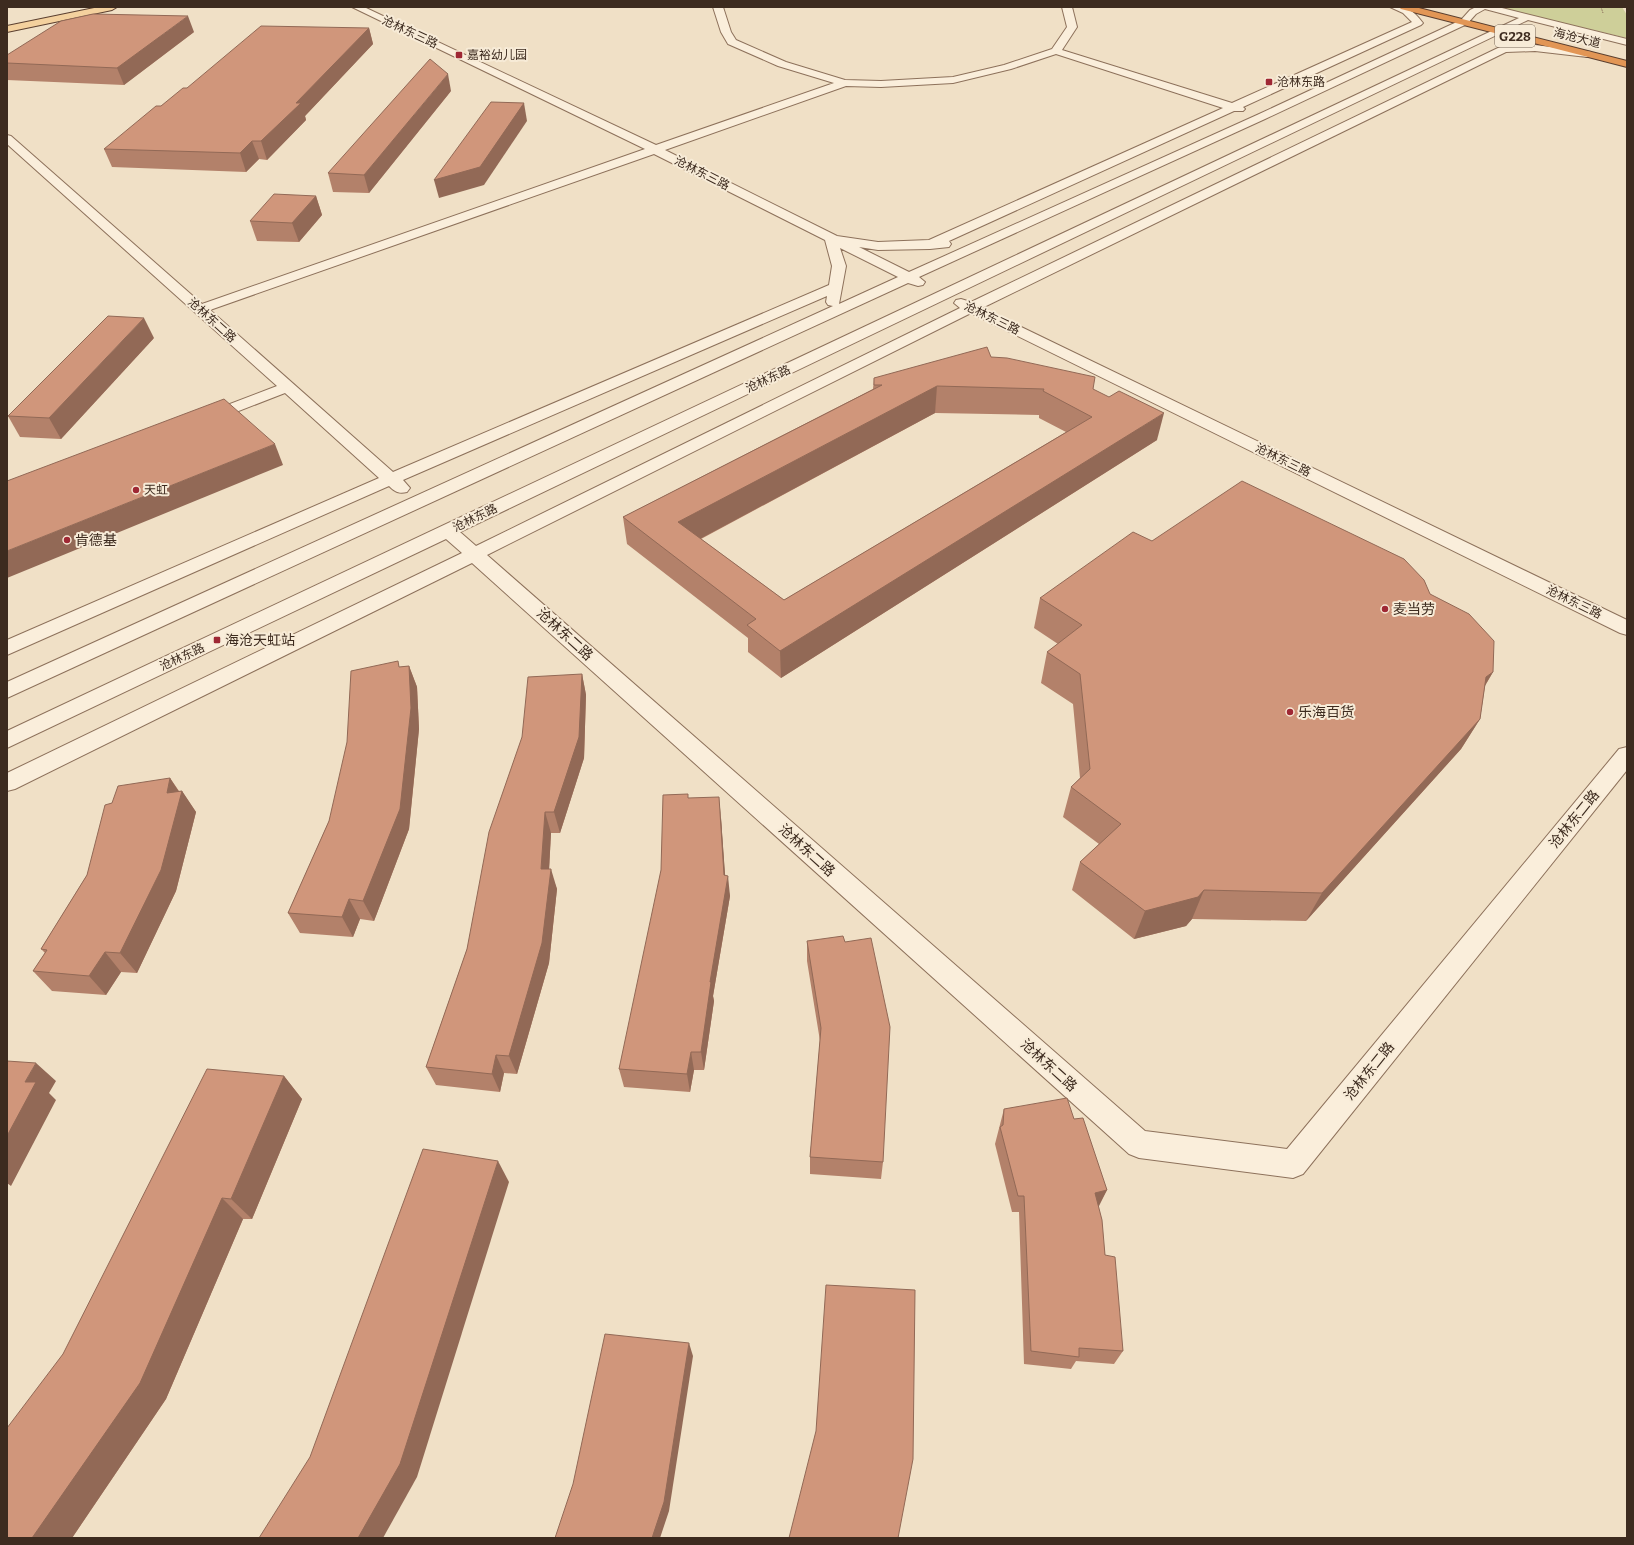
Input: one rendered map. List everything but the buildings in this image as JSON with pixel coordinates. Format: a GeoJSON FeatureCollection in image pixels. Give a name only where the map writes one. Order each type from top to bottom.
{"type":"FeatureCollection","features":[{"type":"Feature","properties":{"kind":"highway","name":"海沧大道"},"geometry":{"type":"LineString","coordinates":[[1404,7],[1473,11],[1522,20],[1602,45],[1627,51]]}},
{"type":"Feature","properties":{"kind":"highway","name":"海沧大道"},"geometry":{"type":"LineString","coordinates":[[1473,11],[1496,30],[1627,64]]}},
{"type":"Feature","properties":{"kind":"highway"},"geometry":{"type":"LineString","coordinates":[[1587,54],[1580,47],[1587,44],[1602,45]]}},
{"type":"Feature","properties":{"kind":"main road"},"geometry":{"type":"LineString","coordinates":[[7,29],[112,7]]}},
{"type":"Feature","properties":{"kind":"street","name":"沧林东三路"},"geometry":{"type":"LineString","coordinates":[[357,7],[654,149],[944,295],[1627,628]]}},
{"type":"Feature","properties":{"kind":"street"},"geometry":{"type":"LineString","coordinates":[[718,7],[726,32],[732,42],[782,64],[845,83],[881,84],[953,80],[1007,67],[1056,50],[1261,116]]}},
{"type":"Feature","properties":{"kind":"street"},"geometry":{"type":"LineString","coordinates":[[1056,50],[1072,26],[1068,7]]}},
{"type":"Feature","properties":{"kind":"street"},"geometry":{"type":"LineString","coordinates":[[930,245],[1418,23],[1406,11],[1395,7]]}},
{"type":"Feature","properties":{"kind":"street"},"geometry":{"type":"LineString","coordinates":[[7,691],[983,242],[1261,116],[1473,11],[1627,42]]}},
{"type":"Feature","properties":{"kind":"street","name":"沧林东路"},"geometry":{"type":"LineString","coordinates":[[7,740],[944,295],[1496,30],[1522,20]]}},
{"type":"Feature","properties":{"kind":"street"},"geometry":{"type":"LineString","coordinates":[[7,784],[971,308],[1504,49],[1535,48],[1587,54]]}},
{"type":"Feature","properties":{"kind":"street"},"geometry":{"type":"LineString","coordinates":[[200,309],[845,83]]}},
{"type":"Feature","properties":{"kind":"street","name":"沧林东二路"},"geometry":{"type":"LineString","coordinates":[[7,138],[416,502]]}},
{"type":"Feature","properties":{"kind":"street"},"geometry":{"type":"LineString","coordinates":[[830,313],[839,266],[831,239],[878,246],[983,242]]}},
{"type":"Feature","properties":{"kind":"street"},"geometry":{"type":"LineString","coordinates":[[7,648],[391,479],[836,287]]}},
{"type":"Feature","properties":{"kind":"street"},"geometry":{"type":"LineString","coordinates":[[193,424],[288,387]]}},
{"type":"Feature","properties":{"kind":"street","name":"沧林东二路"},"geometry":{"type":"LineString","coordinates":[[448,531],[1139,1144],[1293,1164],[1627,755]]}},
{"type":"Feature","properties":{"kind":"green space"},"geometry":{"type":"Polygon","coordinates":[[[1496,7],[1622,7],[1627,15],[1627,38],[1496,7]]]}},
{"type":"Feature","properties":{"kind":"place","name":"嘉裕幼儿园"},"geometry":{"type":"Point","coordinates":[459,55]}},
{"type":"Feature","properties":{"kind":"place","name":"沧林东路"},"geometry":{"type":"Point","coordinates":[1269,82]}},
{"type":"Feature","properties":{"kind":"place","name":"天虹"},"geometry":{"type":"Point","coordinates":[136,490]}},
{"type":"Feature","properties":{"kind":"place","name":"肯德基"},"geometry":{"type":"Point","coordinates":[67,540]}},
{"type":"Feature","properties":{"kind":"place","name":"麦当劳"},"geometry":{"type":"Point","coordinates":[1385,609]}},
{"type":"Feature","properties":{"kind":"place","name":"海沧天虹站"},"geometry":{"type":"Point","coordinates":[217,640]}},
{"type":"Feature","properties":{"kind":"place","name":"乐海百货"},"geometry":{"type":"Point","coordinates":[1290,712]}}]}
